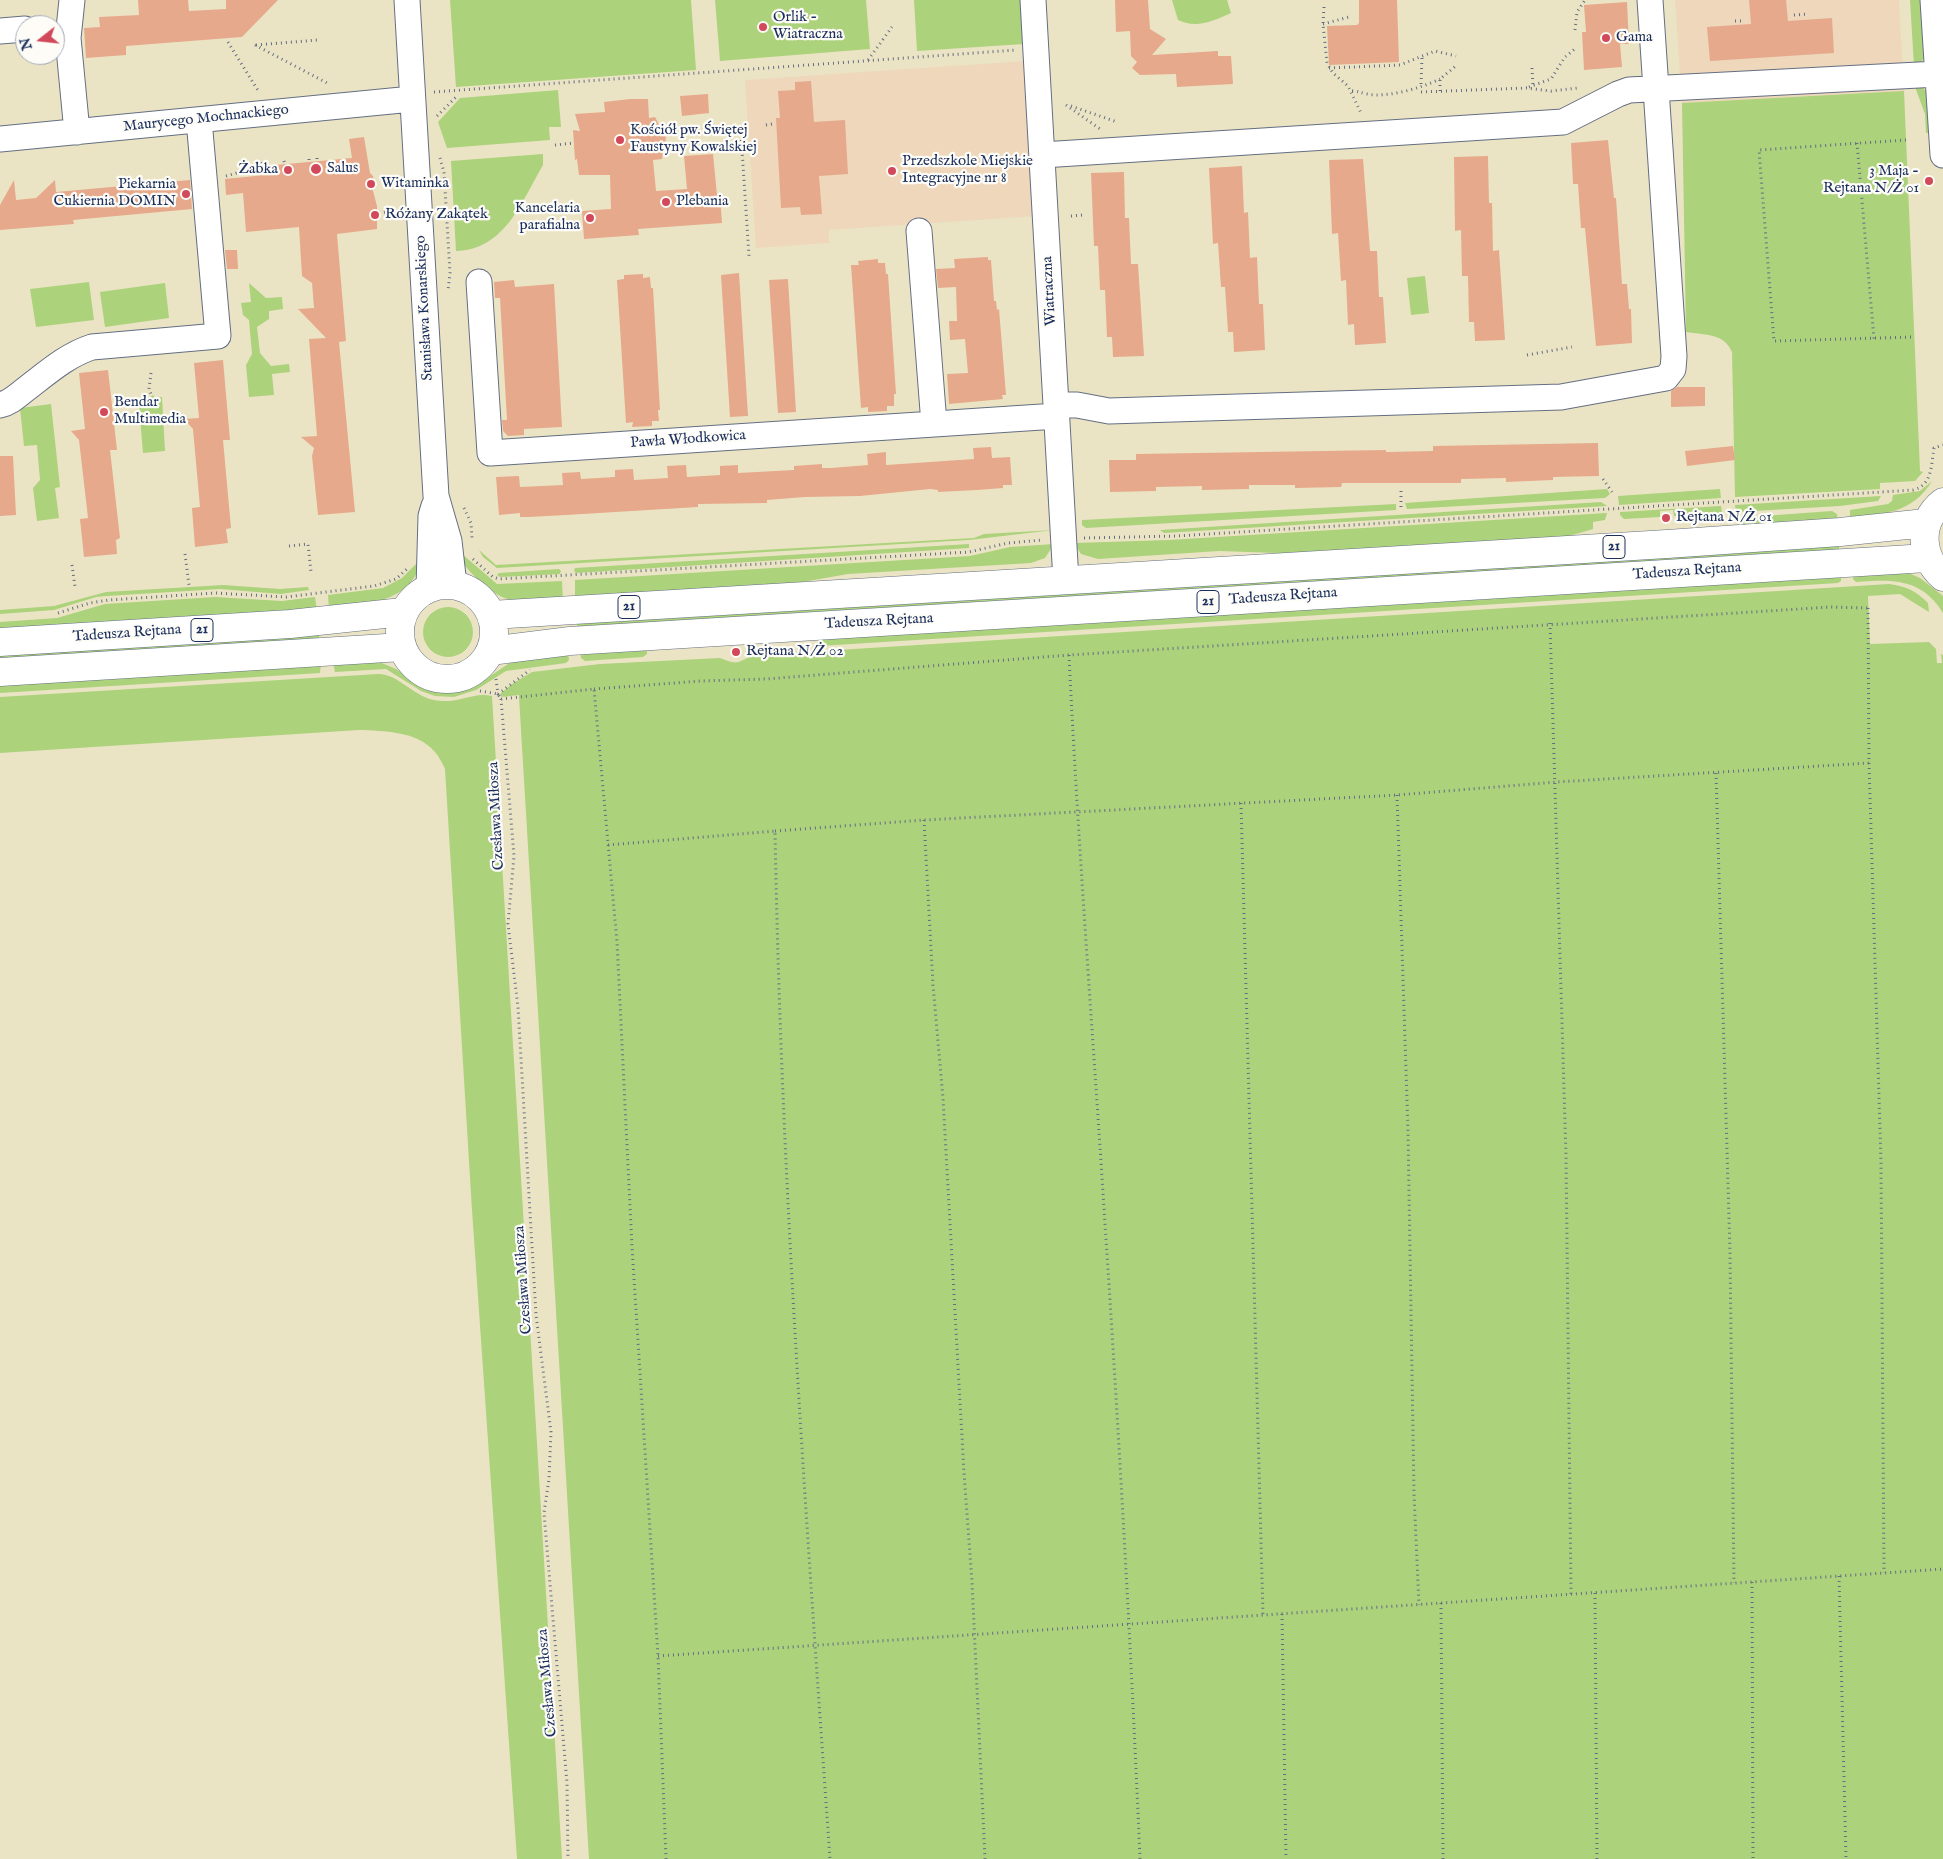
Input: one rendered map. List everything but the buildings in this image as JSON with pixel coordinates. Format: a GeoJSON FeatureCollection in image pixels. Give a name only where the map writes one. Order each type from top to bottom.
{"type":"FeatureCollection","features":[{"type":"Feature","properties":{"kind":"main road","name":"Tadeusza Rejtana"},"geometry":{"type":"LineString","coordinates":[[491,615],[1781,536],[1935,512]]}},
{"type":"Feature","properties":{"kind":"main road"},"geometry":{"type":"LineString","coordinates":[[1935,512],[1923,540],[1935,567]]}},
{"type":"Feature","properties":{"kind":"main road","name":"Tadeusza Rejtana"},"geometry":{"type":"LineString","coordinates":[[490,651],[570,640],[1935,567]]}},
{"type":"Feature","properties":{"kind":"main road"},"geometry":{"type":"LineString","coordinates":[[442,586],[469,590],[483,601],[491,615],[494,633],[490,651],[479,666],[463,676],[444,679],[426,674],[411,663],[402,647],[400,629],[404,612],[410,602],[442,586]]}},
{"type":"Feature","properties":{"kind":"main road","name":"Tadeusza Rejtana"},"geometry":{"type":"LineString","coordinates":[[0,642],[290,624],[404,612]]}},
{"type":"Feature","properties":{"kind":"main road","name":"Tadeusza Rejtana"},"geometry":{"type":"LineString","coordinates":[[0,672],[402,647]]}},
{"type":"Feature","properties":{"kind":"street"},"geometry":{"type":"LineString","coordinates":[[65,18],[72,0]]}},
{"type":"Feature","properties":{"kind":"street","name":"Stanisława Konarskiego"},"geometry":{"type":"LineString","coordinates":[[407,0],[436,496],[431,516],[442,586]]}},
{"type":"Feature","properties":{"kind":"street","name":"Wiatraczna"},"geometry":{"type":"LineString","coordinates":[[1033,0],[1066,581]]}},
{"type":"Feature","properties":{"kind":"street","name":"Pawła Włodkowica"},"geometry":{"type":"LineString","coordinates":[[479,282],[490,453],[934,424],[1057,410],[1077,405],[1109,411],[1561,397],[1666,378],[1673,370],[1674,356],[1650,0]]}},
{"type":"Feature","properties":{"kind":"street"},"geometry":{"type":"LineString","coordinates":[[1933,0],[1943,155]]}},
{"type":"Feature","properties":{"kind":"street"},"geometry":{"type":"LineString","coordinates":[[0,31],[15,30]]}},
{"type":"Feature","properties":{"kind":"street"},"geometry":{"type":"LineString","coordinates":[[65,49],[76,132]]}},
{"type":"Feature","properties":{"kind":"street"},"geometry":{"type":"LineString","coordinates":[[1042,155],[1563,122],[1629,90],[1938,74]]}},
{"type":"Feature","properties":{"kind":"street","name":"Maurycego Mochnackiego"},"geometry":{"type":"LineString","coordinates":[[0,139],[412,99]]}},
{"type":"Feature","properties":{"kind":"street"},"geometry":{"type":"LineString","coordinates":[[0,405],[12,400],[68,358],[82,350],[218,336],[199,120]]}},
{"type":"Feature","properties":{"kind":"street"},"geometry":{"type":"LineString","coordinates":[[919,231],[934,424]]}},
{"type":"Feature","properties":{"kind":"path"},"geometry":{"type":"LineString","coordinates":[[1575,30],[1577,12],[1585,0]]}},
{"type":"Feature","properties":{"kind":"path"},"geometry":{"type":"LineString","coordinates":[[1324,7],[1323,24],[1329,68],[1352,91],[1370,134]]}},
{"type":"Feature","properties":{"kind":"path"},"geometry":{"type":"LineString","coordinates":[[1794,15],[1808,14]]}},
{"type":"Feature","properties":{"kind":"path"},"geometry":{"type":"LineString","coordinates":[[1323,24],[1349,17]]}},
{"type":"Feature","properties":{"kind":"path"},"geometry":{"type":"LineString","coordinates":[[1735,22],[1741,21]]}},
{"type":"Feature","properties":{"kind":"path"},"geometry":{"type":"LineString","coordinates":[[868,60],[892,27]]}},
{"type":"Feature","properties":{"kind":"path"},"geometry":{"type":"LineString","coordinates":[[318,40],[255,45],[329,84]]}},
{"type":"Feature","properties":{"kind":"path"},"geometry":{"type":"LineString","coordinates":[[228,42],[259,93]]}},
{"type":"Feature","properties":{"kind":"path"},"geometry":{"type":"LineString","coordinates":[[1526,88],[1551,79],[1565,57],[1576,48]]}},
{"type":"Feature","properties":{"kind":"path"},"geometry":{"type":"LineString","coordinates":[[438,91],[1022,49]]}},
{"type":"Feature","properties":{"kind":"path"},"geometry":{"type":"LineString","coordinates":[[1329,68],[1400,65],[1435,51],[1456,56]]}},
{"type":"Feature","properties":{"kind":"path"},"geometry":{"type":"LineString","coordinates":[[1421,84],[1422,58]]}},
{"type":"Feature","properties":{"kind":"path"},"geometry":{"type":"LineString","coordinates":[[1352,91],[1367,94],[1421,88],[1440,79],[1457,65]]}},
{"type":"Feature","properties":{"kind":"path"},"geometry":{"type":"LineString","coordinates":[[1532,68],[1533,86]]}},
{"type":"Feature","properties":{"kind":"path"},"geometry":{"type":"LineString","coordinates":[[1440,79],[1440,91]]}},
{"type":"Feature","properties":{"kind":"path"},"geometry":{"type":"LineString","coordinates":[[1421,92],[1526,88],[1551,91],[1579,88]]}},
{"type":"Feature","properties":{"kind":"path"},"geometry":{"type":"LineString","coordinates":[[436,117],[458,95]]}},
{"type":"Feature","properties":{"kind":"path"},"geometry":{"type":"LineString","coordinates":[[1103,132],[1066,105],[1117,122]]}},
{"type":"Feature","properties":{"kind":"path"},"geometry":{"type":"LineString","coordinates":[[766,124],[772,124]]}},
{"type":"Feature","properties":{"kind":"path"},"geometry":{"type":"LineString","coordinates":[[741,135],[749,256]]}},
{"type":"Feature","properties":{"kind":"path"},"geometry":{"type":"LineString","coordinates":[[1906,140],[1759,150],[1774,341],[1914,337]]}},
{"type":"Feature","properties":{"kind":"path"},"geometry":{"type":"LineString","coordinates":[[555,145],[574,143]]}},
{"type":"Feature","properties":{"kind":"path"},"geometry":{"type":"LineString","coordinates":[[1857,143],[1874,339]]}},
{"type":"Feature","properties":{"kind":"path"},"geometry":{"type":"LineString","coordinates":[[262,162],[263,172]]}},
{"type":"Feature","properties":{"kind":"path"},"geometry":{"type":"LineString","coordinates":[[380,212],[393,210]]}},
{"type":"Feature","properties":{"kind":"path"},"geometry":{"type":"LineString","coordinates":[[1071,216],[1083,215]]}},
{"type":"Feature","properties":{"kind":"path"},"geometry":{"type":"LineString","coordinates":[[448,252],[450,271]]}},
{"type":"Feature","properties":{"kind":"path"},"geometry":{"type":"LineString","coordinates":[[1527,355],[1572,347]]}},
{"type":"Feature","properties":{"kind":"path"},"geometry":{"type":"LineString","coordinates":[[151,373],[149,389],[152,396]]}},
{"type":"Feature","properties":{"kind":"path"},"geometry":{"type":"LineString","coordinates":[[1083,538],[1196,535],[1913,490],[1922,486],[1928,479],[1934,448],[1943,445]]}},
{"type":"Feature","properties":{"kind":"path"},"geometry":{"type":"LineString","coordinates":[[1603,479],[1612,492]]}},
{"type":"Feature","properties":{"kind":"path"},"geometry":{"type":"LineString","coordinates":[[1401,490],[1401,507]]}},
{"type":"Feature","properties":{"kind":"path"},"geometry":{"type":"LineString","coordinates":[[470,556],[492,577],[499,579],[969,552],[1008,543],[1044,540]]}},
{"type":"Feature","properties":{"kind":"path"},"geometry":{"type":"LineString","coordinates":[[289,546],[308,544],[311,572]]}},
{"type":"Feature","properties":{"kind":"path"},"geometry":{"type":"LineString","coordinates":[[186,554],[189,585]]}},
{"type":"Feature","properties":{"kind":"path"},"geometry":{"type":"LineString","coordinates":[[54,614],[90,603],[109,600],[215,593],[286,597],[374,586],[396,578],[413,563]]}},
{"type":"Feature","properties":{"kind":"path"},"geometry":{"type":"LineString","coordinates":[[72,565],[75,587]]}},
{"type":"Feature","properties":{"kind":"path"},"geometry":{"type":"LineString","coordinates":[[500,699],[701,680],[766,679],[1069,655],[1550,623],[1831,607],[1868,608],[1869,763],[1881,1154],[1884,1573]]}},
{"type":"Feature","properties":{"kind":"path"},"geometry":{"type":"LineString","coordinates":[[1550,623],[1566,1156],[1571,1594]]}},
{"type":"Feature","properties":{"kind":"path"},"geometry":{"type":"LineString","coordinates":[[1069,655],[1076,814],[1130,1625],[1140,1859]]}},
{"type":"Feature","properties":{"kind":"path"},"geometry":{"type":"LineString","coordinates":[[480,691],[498,694],[531,670]]}},
{"type":"Feature","properties":{"kind":"path","name":"Czesława Miłosza"},"geometry":{"type":"LineString","coordinates":[[496,679],[500,699],[514,856],[508,924],[518,1007],[536,1315],[551,1432],[550,1479],[544,1513],[567,1783],[568,1859]]}},
{"type":"Feature","properties":{"kind":"path"},"geometry":{"type":"LineString","coordinates":[[594,689],[617,942],[632,1248],[658,1656],[666,1859]]}},
{"type":"Feature","properties":{"kind":"path"},"geometry":{"type":"LineString","coordinates":[[608,845],[924,820],[1076,814],[1397,795],[1556,782],[1869,763]]}},
{"type":"Feature","properties":{"kind":"path"},"geometry":{"type":"LineString","coordinates":[[1716,773],[1730,1263],[1734,1583]]}},
{"type":"Feature","properties":{"kind":"path"},"geometry":{"type":"LineString","coordinates":[[1397,795],[1407,1091],[1414,1494],[1419,1605]]}},
{"type":"Feature","properties":{"kind":"path"},"geometry":{"type":"LineString","coordinates":[[1241,803],[1263,1615]]}},
{"type":"Feature","properties":{"kind":"path"},"geometry":{"type":"LineString","coordinates":[[924,820],[975,1635],[985,1859]]}},
{"type":"Feature","properties":{"kind":"path"},"geometry":{"type":"LineString","coordinates":[[775,831],[778,992],[815,1646],[830,1859]]}},
{"type":"Feature","properties":{"kind":"path"},"geometry":{"type":"LineString","coordinates":[[658,1656],[1943,1570]]}},
{"type":"Feature","properties":{"kind":"path"},"geometry":{"type":"LineString","coordinates":[[1839,1576],[1846,1859]]}},
{"type":"Feature","properties":{"kind":"path"},"geometry":{"type":"LineString","coordinates":[[1752,1582],[1753,1859]]}},
{"type":"Feature","properties":{"kind":"path"},"geometry":{"type":"LineString","coordinates":[[1595,1592],[1597,1859]]}},
{"type":"Feature","properties":{"kind":"path"},"geometry":{"type":"LineString","coordinates":[[1442,1603],[1443,1859]]}},
{"type":"Feature","properties":{"kind":"path"},"geometry":{"type":"LineString","coordinates":[[1282,1614],[1286,1859]]}},
{"type":"Feature","properties":{"kind":"shaded area"},"geometry":{"type":"Polygon","coordinates":[[[1675,0],[1899,0],[1904,91],[1682,103],[1675,0]]]}},
{"type":"Feature","properties":{"kind":"shaded area","name":"Przedszkole Miejskie Integracyjne nr 8"},"geometry":{"type":"Polygon","coordinates":[[[1026,61],[1037,216],[829,230],[829,243],[756,248],[745,80],[1026,61]]]}},
{"type":"Feature","properties":{"kind":"green space"},"geometry":{"type":"Polygon","coordinates":[[[450,0],[691,0],[696,70],[456,87],[450,0]]]}},
{"type":"Feature","properties":{"kind":"green space","name":"Orlik - Wiatraczna"},"geometry":{"type":"Polygon","coordinates":[[[715,0],[866,0],[870,49],[720,61],[715,0]]]}},
{"type":"Feature","properties":{"kind":"green space"},"geometry":{"type":"Polygon","coordinates":[[[914,0],[1021,0],[1024,44],[917,51],[914,0]]]}},
{"type":"Feature","properties":{"kind":"green space"},"geometry":{"type":"Polygon","coordinates":[[[1172,0],[1227,0],[1231,13],[1205,23],[1185,23],[1178,20],[1172,0]]]}},
{"type":"Feature","properties":{"kind":"green space"},"geometry":{"type":"Polygon","coordinates":[[[1910,0],[1924,0],[1926,56],[1914,66],[1910,0]]]}},
{"type":"Feature","properties":{"kind":"green space"},"geometry":{"type":"Polygon","coordinates":[[[1914,84],[1921,86],[1927,92],[1929,133],[1926,133],[1925,114],[1914,84]]]}},
{"type":"Feature","properties":{"kind":"green space"},"geometry":{"type":"Polygon","coordinates":[[[558,90],[561,127],[549,127],[550,140],[447,148],[438,122],[460,98],[558,90]]]}},
{"type":"Feature","properties":{"kind":"green space"},"geometry":{"type":"Polygon","coordinates":[[[1904,91],[1920,471],[1923,472],[1915,481],[1880,483],[1880,489],[1735,497],[1732,352],[1729,346],[1719,338],[1686,332],[1682,103],[1904,91]]]}},
{"type":"Feature","properties":{"kind":"green space"},"geometry":{"type":"Polygon","coordinates":[[[543,154],[543,165],[519,208],[500,233],[487,242],[473,248],[456,251],[451,161],[543,154]]]}},
{"type":"Feature","properties":{"kind":"green space"},"geometry":{"type":"Polygon","coordinates":[[[1425,276],[1429,313],[1411,315],[1407,278],[1425,276]]]}},
{"type":"Feature","properties":{"kind":"green space"},"geometry":{"type":"Polygon","coordinates":[[[89,282],[94,320],[36,327],[30,289],[89,282]]]}},
{"type":"Feature","properties":{"kind":"green space"},"geometry":{"type":"Polygon","coordinates":[[[165,283],[169,318],[105,327],[100,292],[165,283]]]}},
{"type":"Feature","properties":{"kind":"green space"},"geometry":{"type":"Polygon","coordinates":[[[249,283],[266,298],[282,297],[283,309],[269,311],[269,319],[257,327],[260,353],[271,366],[289,364],[290,372],[272,374],[274,395],[249,397],[246,365],[252,354],[249,320],[243,315],[241,303],[251,302],[249,283]]]}},
{"type":"Feature","properties":{"kind":"green space"},"geometry":{"type":"Polygon","coordinates":[[[153,395],[155,398],[162,397],[165,451],[143,453],[139,405],[153,395]]]}},
{"type":"Feature","properties":{"kind":"green space"},"geometry":{"type":"Polygon","coordinates":[[[51,404],[60,487],[55,488],[59,518],[37,521],[33,488],[40,480],[37,445],[24,446],[20,408],[51,404]]]}},
{"type":"Feature","properties":{"kind":"green space"},"geometry":{"type":"Polygon","coordinates":[[[1932,481],[1916,500],[1906,506],[1885,513],[1850,519],[1850,510],[1888,504],[1892,501],[1893,495],[1920,491],[1932,481]]]}},
{"type":"Feature","properties":{"kind":"green space"},"geometry":{"type":"Polygon","coordinates":[[[1607,489],[1610,494],[1605,498],[1407,509],[1405,503],[1607,489]]]}},
{"type":"Feature","properties":{"kind":"green space"},"geometry":{"type":"Polygon","coordinates":[[[1720,489],[1721,498],[1619,505],[1618,496],[1720,489]]]}},
{"type":"Feature","properties":{"kind":"green space"},"geometry":{"type":"Polygon","coordinates":[[[1881,496],[1878,501],[1840,506],[1736,512],[1735,505],[1881,496]]]}},
{"type":"Feature","properties":{"kind":"green space"},"geometry":{"type":"Polygon","coordinates":[[[1601,502],[1607,506],[1164,533],[1160,530],[1601,502]]]}},
{"type":"Feature","properties":{"kind":"green space"},"geometry":{"type":"Polygon","coordinates":[[[1396,504],[1396,510],[1086,528],[1082,525],[1082,520],[1396,504]]]}},
{"type":"Feature","properties":{"kind":"green space"},"geometry":{"type":"Polygon","coordinates":[[[1721,506],[1722,513],[1674,516],[1673,510],[1660,511],[1660,517],[1624,519],[1620,515],[1620,512],[1721,506]]]}},
{"type":"Feature","properties":{"kind":"green space"},"geometry":{"type":"Polygon","coordinates":[[[1832,511],[1837,514],[1838,521],[1775,526],[1742,524],[1736,518],[1832,511]]]}},
{"type":"Feature","properties":{"kind":"green space"},"geometry":{"type":"Polygon","coordinates":[[[1607,513],[1605,520],[1593,522],[1593,529],[1559,539],[1306,554],[1219,551],[1098,559],[1081,554],[1074,543],[1169,540],[1607,513]]]}},
{"type":"Feature","properties":{"kind":"green space"},"geometry":{"type":"Polygon","coordinates":[[[1054,530],[969,540],[497,568],[483,557],[479,550],[496,565],[974,538],[984,534],[1054,530]]]}},
{"type":"Feature","properties":{"kind":"green space"},"geometry":{"type":"Polygon","coordinates":[[[1839,543],[1839,552],[577,629],[577,621],[1839,543]]]}},
{"type":"Feature","properties":{"kind":"green space"},"geometry":{"type":"Polygon","coordinates":[[[969,544],[969,548],[576,573],[574,571],[575,568],[969,544]]]}},
{"type":"Feature","properties":{"kind":"green space"},"geometry":{"type":"Polygon","coordinates":[[[1054,544],[1045,558],[1031,563],[848,574],[774,587],[575,600],[575,580],[970,556],[1010,547],[1054,544]]]}},
{"type":"Feature","properties":{"kind":"green space"},"geometry":{"type":"Polygon","coordinates":[[[462,554],[497,584],[562,581],[563,600],[516,601],[500,596],[485,586],[471,572],[460,559],[462,554]]]}},
{"type":"Feature","properties":{"kind":"green space"},"geometry":{"type":"Polygon","coordinates":[[[421,559],[416,574],[408,585],[398,593],[386,599],[329,609],[328,595],[383,588],[402,578],[421,559]]]}},
{"type":"Feature","properties":{"kind":"green space"},"geometry":{"type":"Polygon","coordinates":[[[559,569],[561,571],[560,574],[500,577],[497,575],[499,573],[559,569]]]}},
{"type":"Feature","properties":{"kind":"green space"},"geometry":{"type":"Polygon","coordinates":[[[1904,571],[1920,578],[1943,596],[1943,613],[1935,601],[1916,587],[1894,581],[1856,582],[1853,579],[1853,573],[1904,571]]]}},
{"type":"Feature","properties":{"kind":"green space"},"geometry":{"type":"Polygon","coordinates":[[[1841,574],[1841,581],[1838,583],[819,646],[816,643],[826,638],[1841,574]]]}},
{"type":"Feature","properties":{"kind":"green space"},"geometry":{"type":"Polygon","coordinates":[[[1889,584],[1901,586],[1919,595],[1928,603],[1929,612],[1900,594],[1868,596],[1870,644],[1929,642],[1936,649],[1937,663],[1942,663],[1941,654],[1943,655],[1943,1859],[589,1859],[519,695],[502,697],[500,694],[532,672],[600,664],[720,658],[739,662],[754,656],[768,654],[1889,584]]]}},
{"type":"Feature","properties":{"kind":"green space"},"geometry":{"type":"Polygon","coordinates":[[[223,585],[280,589],[308,587],[309,590],[281,594],[220,589],[106,596],[96,597],[54,610],[0,614],[0,610],[54,606],[106,592],[223,585]]]}},
{"type":"Feature","properties":{"kind":"green space"},"geometry":{"type":"Polygon","coordinates":[[[215,597],[282,601],[315,597],[317,611],[0,633],[0,622],[57,618],[105,604],[215,597]]]}},
{"type":"Feature","properties":{"kind":"green space"},"geometry":{"type":"Polygon","coordinates":[[[448,607],[457,609],[468,618],[473,632],[471,641],[462,652],[448,657],[439,655],[428,646],[423,632],[425,623],[434,612],[448,607]]]}},
{"type":"Feature","properties":{"kind":"green space"},"geometry":{"type":"Polygon","coordinates":[[[319,634],[319,642],[0,662],[0,654],[319,634]]]}},
{"type":"Feature","properties":{"kind":"green space"},"geometry":{"type":"Polygon","coordinates":[[[617,649],[647,651],[647,654],[643,657],[585,661],[581,658],[580,652],[617,649]]]}},
{"type":"Feature","properties":{"kind":"green space"},"geometry":{"type":"Polygon","coordinates":[[[568,653],[569,660],[566,663],[506,671],[476,690],[454,697],[435,696],[421,691],[386,669],[335,672],[333,662],[377,661],[396,669],[426,689],[451,693],[477,685],[511,662],[568,653]]]}},
{"type":"Feature","properties":{"kind":"green space"},"geometry":{"type":"Polygon","coordinates":[[[321,663],[320,673],[0,693],[0,683],[321,663]]]}},
{"type":"Feature","properties":{"kind":"green space"},"geometry":{"type":"Polygon","coordinates":[[[378,674],[392,677],[418,694],[434,700],[451,701],[478,695],[492,696],[562,1859],[517,1859],[472,1210],[445,769],[442,762],[427,744],[418,739],[399,733],[359,730],[0,753],[0,697],[378,674]]]}},
{"type":"Feature","properties":{"kind":"place","name":"Orlik - Wiatraczna"},"geometry":{"type":"Point","coordinates":[763,27]}},
{"type":"Feature","properties":{"kind":"place","name":"Gama"},"geometry":{"type":"Point","coordinates":[1606,38]}},
{"type":"Feature","properties":{"kind":"place","name":"Kościół pw. Świętej Faustyny Kowalskiej"},"geometry":{"type":"Point","coordinates":[620,140]}},
{"type":"Feature","properties":{"kind":"place","name":"Salus"},"geometry":{"type":"Point","coordinates":[316,169]}},
{"type":"Feature","properties":{"kind":"place","name":"Żabka"},"geometry":{"type":"Point","coordinates":[288,170]}},
{"type":"Feature","properties":{"kind":"place","name":"Przedszkole Miejskie Integracyjne nr 8"},"geometry":{"type":"Point","coordinates":[892,171]}},
{"type":"Feature","properties":{"kind":"place","name":"3 Maja - Rejtana N/Ż 01"},"geometry":{"type":"Point","coordinates":[1929,181]}},
{"type":"Feature","properties":{"kind":"place","name":"Witaminka"},"geometry":{"type":"Point","coordinates":[371,184]}},
{"type":"Feature","properties":{"kind":"place","name":"Piekarnia Cukiernia DOMIN"},"geometry":{"type":"Point","coordinates":[186,194]}},
{"type":"Feature","properties":{"kind":"place","name":"Plebania"},"geometry":{"type":"Point","coordinates":[666,202]}},
{"type":"Feature","properties":{"kind":"place","name":"Różany Zakątek"},"geometry":{"type":"Point","coordinates":[375,215]}},
{"type":"Feature","properties":{"kind":"place","name":"Kancelaria parafialna"},"geometry":{"type":"Point","coordinates":[590,218]}},
{"type":"Feature","properties":{"kind":"place","name":"Bendar Multimedia"},"geometry":{"type":"Point","coordinates":[104,412]}},
{"type":"Feature","properties":{"kind":"place","name":"Rejtana N/Ż 01"},"geometry":{"type":"Point","coordinates":[1666,518]}},
{"type":"Feature","properties":{"kind":"place","name":"Rejtana N/Ż 02"},"geometry":{"type":"Point","coordinates":[736,652]}}]}
